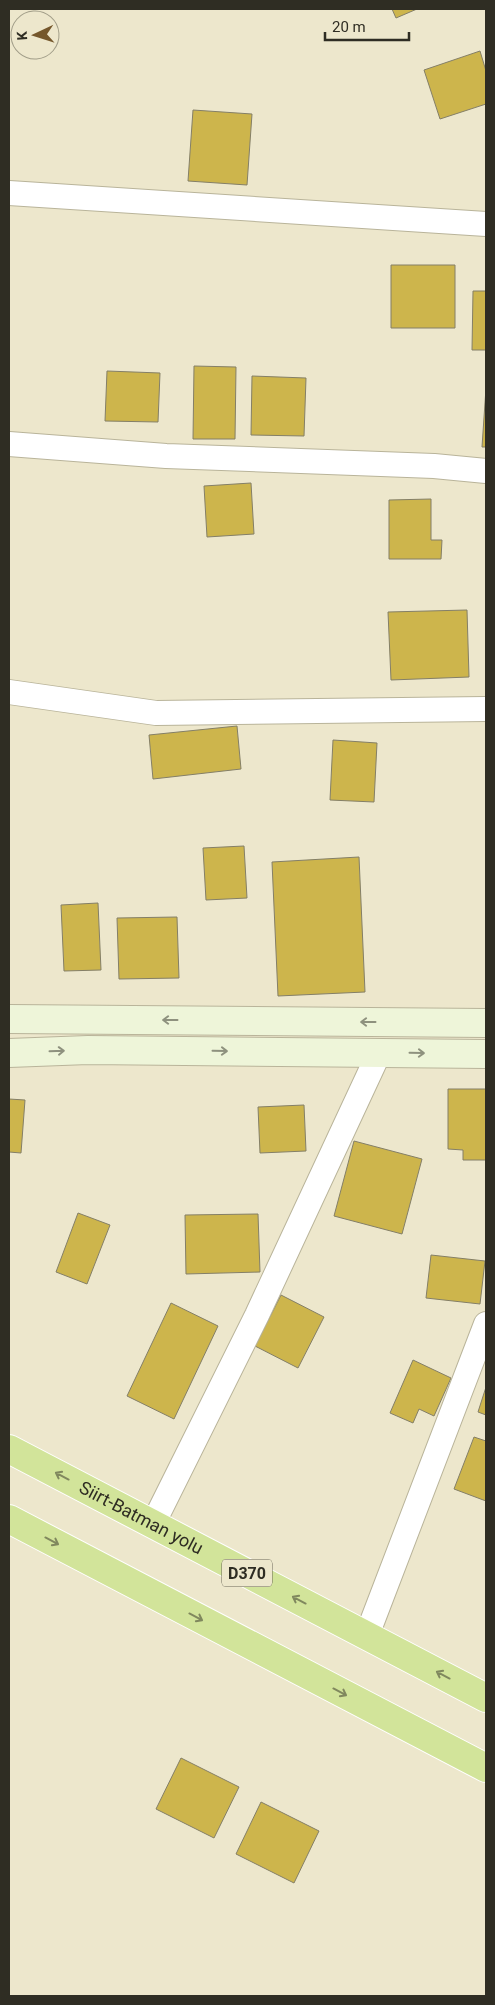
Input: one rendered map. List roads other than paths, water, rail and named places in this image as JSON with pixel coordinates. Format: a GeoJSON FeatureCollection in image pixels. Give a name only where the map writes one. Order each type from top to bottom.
{"type":"FeatureCollection","features":[{"type":"Feature","properties":{"kind":"highway","name":"Siirt-Batman yolu"},"geometry":{"type":"LineString","coordinates":[[9,1449],[486,1698]]}},
{"type":"Feature","properties":{"kind":"highway"},"geometry":{"type":"LineString","coordinates":[[9,1519],[486,1768]]}},
{"type":"Feature","properties":{"kind":"main road"},"geometry":{"type":"LineString","coordinates":[[9,1019],[486,1023]]}},
{"type":"Feature","properties":{"kind":"main road"},"geometry":{"type":"LineString","coordinates":[[9,1053],[88,1050],[486,1054]]}},
{"type":"Feature","properties":{"kind":"street"},"geometry":{"type":"LineString","coordinates":[[9,193],[486,224]]}},
{"type":"Feature","properties":{"kind":"street"},"geometry":{"type":"LineString","coordinates":[[9,444],[166,456],[434,466],[486,471]]}},
{"type":"Feature","properties":{"kind":"street"},"geometry":{"type":"LineString","coordinates":[[9,692],[156,713],[486,709]]}},
{"type":"Feature","properties":{"kind":"street"},"geometry":{"type":"LineString","coordinates":[[153,1524],[257,1316],[379,1053]]}},
{"type":"Feature","properties":{"kind":"street"},"geometry":{"type":"LineString","coordinates":[[367,1635],[486,1324]]}}]}
